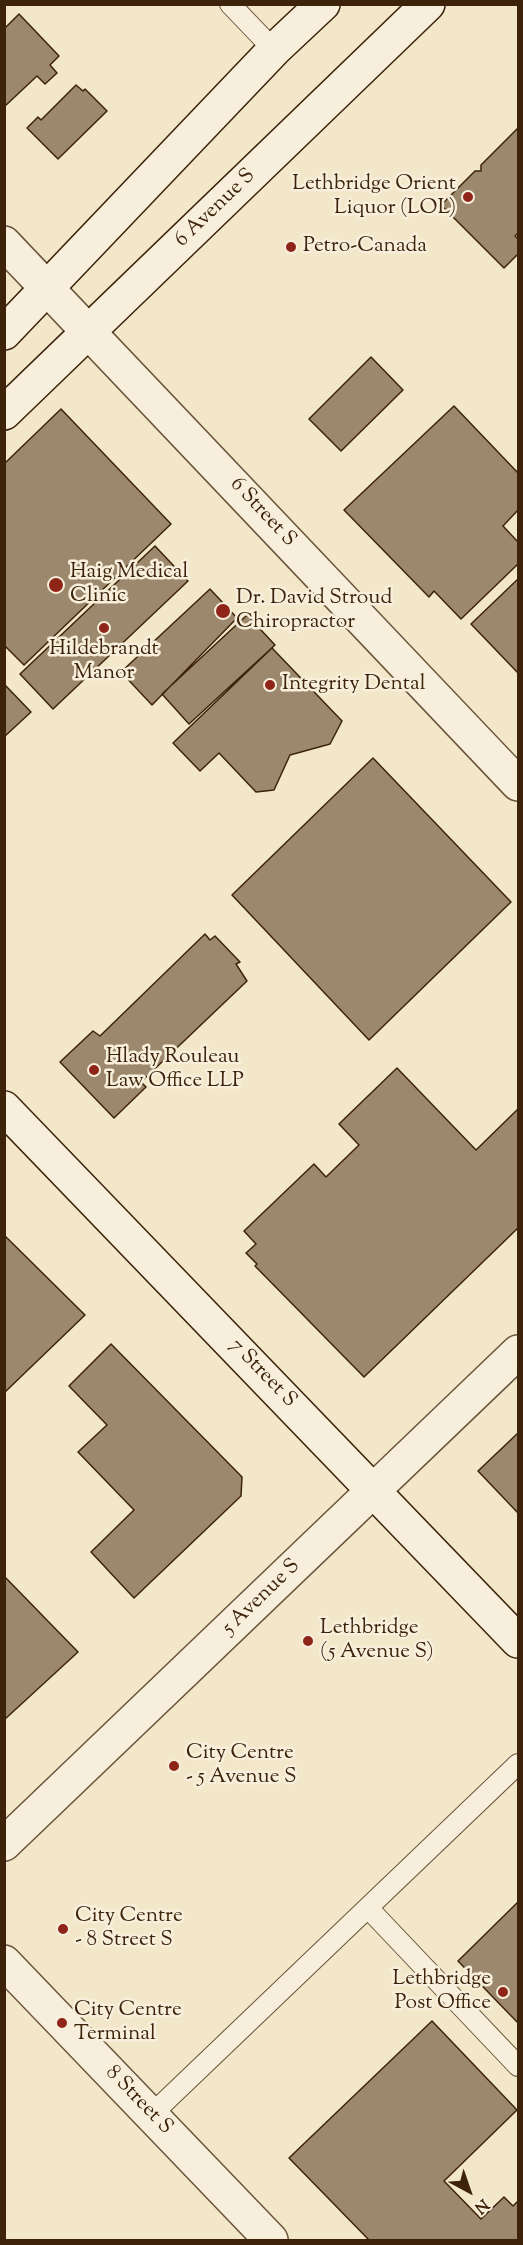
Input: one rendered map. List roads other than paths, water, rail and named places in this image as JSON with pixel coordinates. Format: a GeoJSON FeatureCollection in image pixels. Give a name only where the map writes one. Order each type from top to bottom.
{"type":"FeatureCollection","features":[{"type":"Feature","properties":{"kind":"street"},"geometry":{"type":"LineString","coordinates":[[4,333],[48,290],[274,50],[323,4]]}},
{"type":"Feature","properties":{"kind":"street","name":"6 Avenue S"},"geometry":{"type":"LineString","coordinates":[[4,413],[428,4]]}},
{"type":"Feature","properties":{"kind":"street","name":"6 Street S"},"geometry":{"type":"LineString","coordinates":[[4,243],[90,330],[519,784]]}},
{"type":"Feature","properties":{"kind":"street","name":"7 Street S"},"geometry":{"type":"LineString","coordinates":[[4,1108],[519,1641]]}},
{"type":"Feature","properties":{"kind":"street","name":"5 Avenue S"},"geometry":{"type":"LineString","coordinates":[[4,1844],[519,1352]]}},
{"type":"Feature","properties":{"kind":"street","name":"8 Street S"},"geometry":{"type":"LineString","coordinates":[[4,1962],[271,2241]]}},
{"type":"Feature","properties":{"kind":"lane"},"geometry":{"type":"LineString","coordinates":[[230,4],[274,50]]}},
{"type":"Feature","properties":{"kind":"lane"},"geometry":{"type":"LineString","coordinates":[[151,2115],[519,1764]]}},
{"type":"Feature","properties":{"kind":"lane"},"geometry":{"type":"LineString","coordinates":[[368,1908],[519,2066]]}},
{"type":"Feature","properties":{"kind":"place","name":"Lethbridge Orient Liquor (LOL)"},"geometry":{"type":"Point","coordinates":[468,197]}},
{"type":"Feature","properties":{"kind":"place","name":"Petro-Canada"},"geometry":{"type":"Point","coordinates":[291,247]}},
{"type":"Feature","properties":{"kind":"place","name":"Haig Medical Clinic"},"geometry":{"type":"Point","coordinates":[56,585]}},
{"type":"Feature","properties":{"kind":"place","name":"Dr. David Stroud Chiropractor"},"geometry":{"type":"Point","coordinates":[223,611]}},
{"type":"Feature","properties":{"kind":"place","name":"Hildebrandt Manor"},"geometry":{"type":"Point","coordinates":[104,628]}},
{"type":"Feature","properties":{"kind":"place","name":"Integrity Dental"},"geometry":{"type":"Point","coordinates":[270,685]}},
{"type":"Feature","properties":{"kind":"place","name":"Hlady Rouleau Law Office LLP"},"geometry":{"type":"Point","coordinates":[94,1070]}},
{"type":"Feature","properties":{"kind":"place","name":"Lethbridge (5 Avenue S)"},"geometry":{"type":"Point","coordinates":[308,1641]}},
{"type":"Feature","properties":{"kind":"place","name":"City Centre - 5 Avenue S"},"geometry":{"type":"Point","coordinates":[174,1766]}},
{"type":"Feature","properties":{"kind":"place","name":"City Centre - 8 Street S"},"geometry":{"type":"Point","coordinates":[63,1929]}},
{"type":"Feature","properties":{"kind":"place","name":"Lethbridge Post Office"},"geometry":{"type":"Point","coordinates":[503,1992]}},
{"type":"Feature","properties":{"kind":"place","name":"City Centre Terminal"},"geometry":{"type":"Point","coordinates":[62,2023]}}]}
